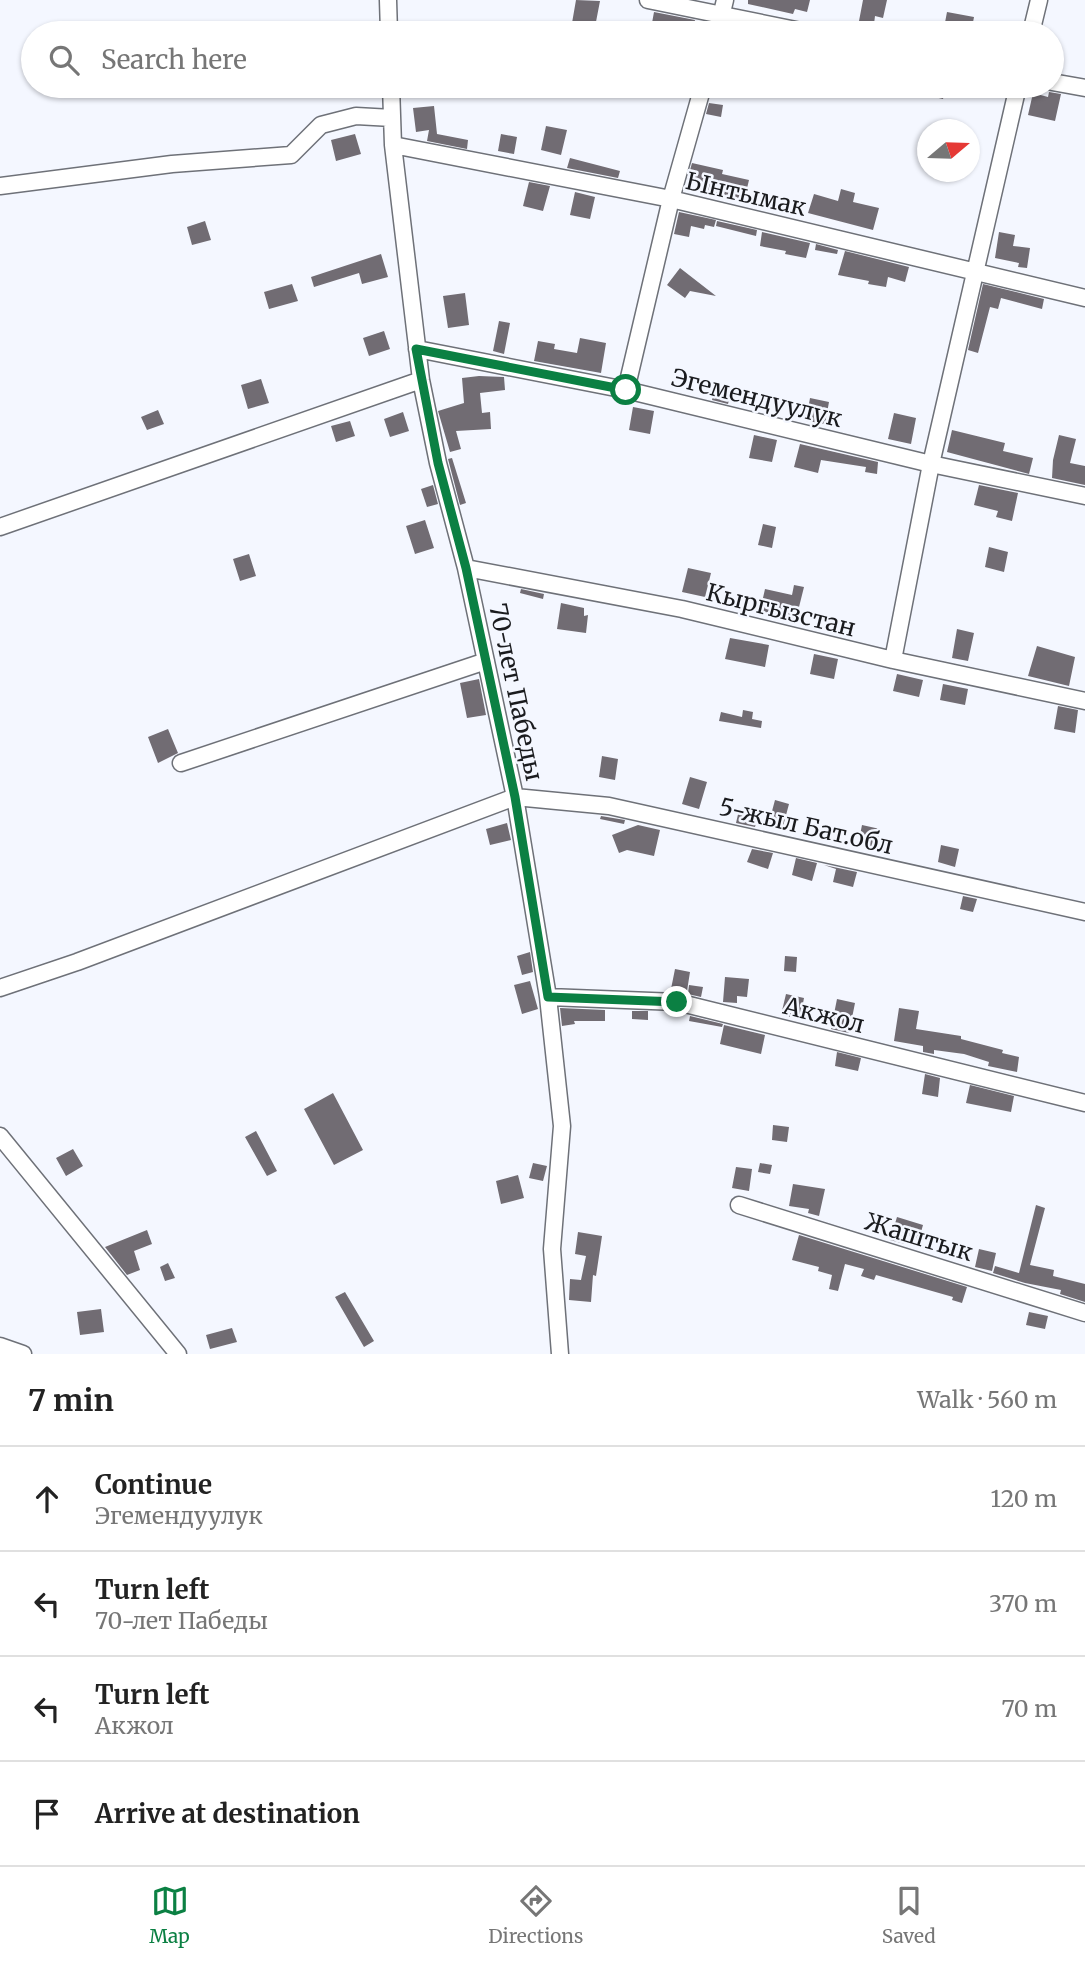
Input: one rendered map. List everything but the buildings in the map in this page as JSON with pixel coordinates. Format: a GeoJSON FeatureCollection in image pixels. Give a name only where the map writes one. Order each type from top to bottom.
{"type":"FeatureCollection","features":[{"type":"Feature","properties":{"kind":"street"},"geometry":{"type":"LineString","coordinates":[[388,0],[389,21]]}},
{"type":"Feature","properties":{"kind":"street"},"geometry":{"type":"LineString","coordinates":[[648,0],[724,8],[769,21]]}},
{"type":"Feature","properties":{"kind":"street"},"geometry":{"type":"LineString","coordinates":[[1034,21],[1039,0]]}},
{"type":"Feature","properties":{"kind":"street"},"geometry":{"type":"LineString","coordinates":[[1064,84],[1085,88]]}},
{"type":"Feature","properties":{"kind":"street","name":"70-лет Пабеды"},"geometry":{"type":"LineString","coordinates":[[391,98],[393,145],[421,380],[438,463],[466,568],[515,797],[548,997],[562,1126],[552,1249],[560,1354]]}},
{"type":"Feature","properties":{"kind":"street"},"geometry":{"type":"LineString","coordinates":[[626,390],[671,199],[700,98]]}},
{"type":"Feature","properties":{"kind":"street"},"geometry":{"type":"LineString","coordinates":[[893,660],[931,464],[1015,98]]}},
{"type":"Feature","properties":{"kind":"street"},"geometry":{"type":"LineString","coordinates":[[0,186],[172,164],[291,155],[321,125],[356,116],[392,118]]}},
{"type":"Feature","properties":{"kind":"street","name":"Ынтымак"},"geometry":{"type":"LineString","coordinates":[[393,145],[671,199],[1085,298]]}},
{"type":"Feature","properties":{"kind":"street","name":"Эгемендуулук"},"geometry":{"type":"LineString","coordinates":[[416,349],[626,390],[931,464],[1085,496]]}},
{"type":"Feature","properties":{"kind":"street"},"geometry":{"type":"LineString","coordinates":[[0,527],[421,380]]}},
{"type":"Feature","properties":{"kind":"street","name":"Кыргызстан"},"geometry":{"type":"LineString","coordinates":[[466,568],[682,609],[893,660],[1085,701]]}},
{"type":"Feature","properties":{"kind":"street"},"geometry":{"type":"LineString","coordinates":[[181,763],[486,661]]}},
{"type":"Feature","properties":{"kind":"street"},"geometry":{"type":"LineString","coordinates":[[0,988],[77,962],[515,797]]}},
{"type":"Feature","properties":{"kind":"street","name":"5-жыл Бат.обл"},"geometry":{"type":"LineString","coordinates":[[515,797],[609,806],[1085,912]]}},
{"type":"Feature","properties":{"kind":"street","name":"Акжол"},"geometry":{"type":"LineString","coordinates":[[548,997],[677,1002],[1085,1103]]}},
{"type":"Feature","properties":{"kind":"street"},"geometry":{"type":"LineString","coordinates":[[0,1136],[178,1354]]}},
{"type":"Feature","properties":{"kind":"street","name":"Жаштык"},"geometry":{"type":"LineString","coordinates":[[739,1205],[1085,1313]]}},
{"type":"Feature","properties":{"kind":"street"},"geometry":{"type":"LineString","coordinates":[[0,1346],[23,1354]]}},
{"type":"Feature","properties":{"kind":"route"},"geometry":{"type":"LineString","coordinates":[[626,390],[416,349],[438,463],[466,568],[515,797],[548,997],[677,1002]]}}]}
